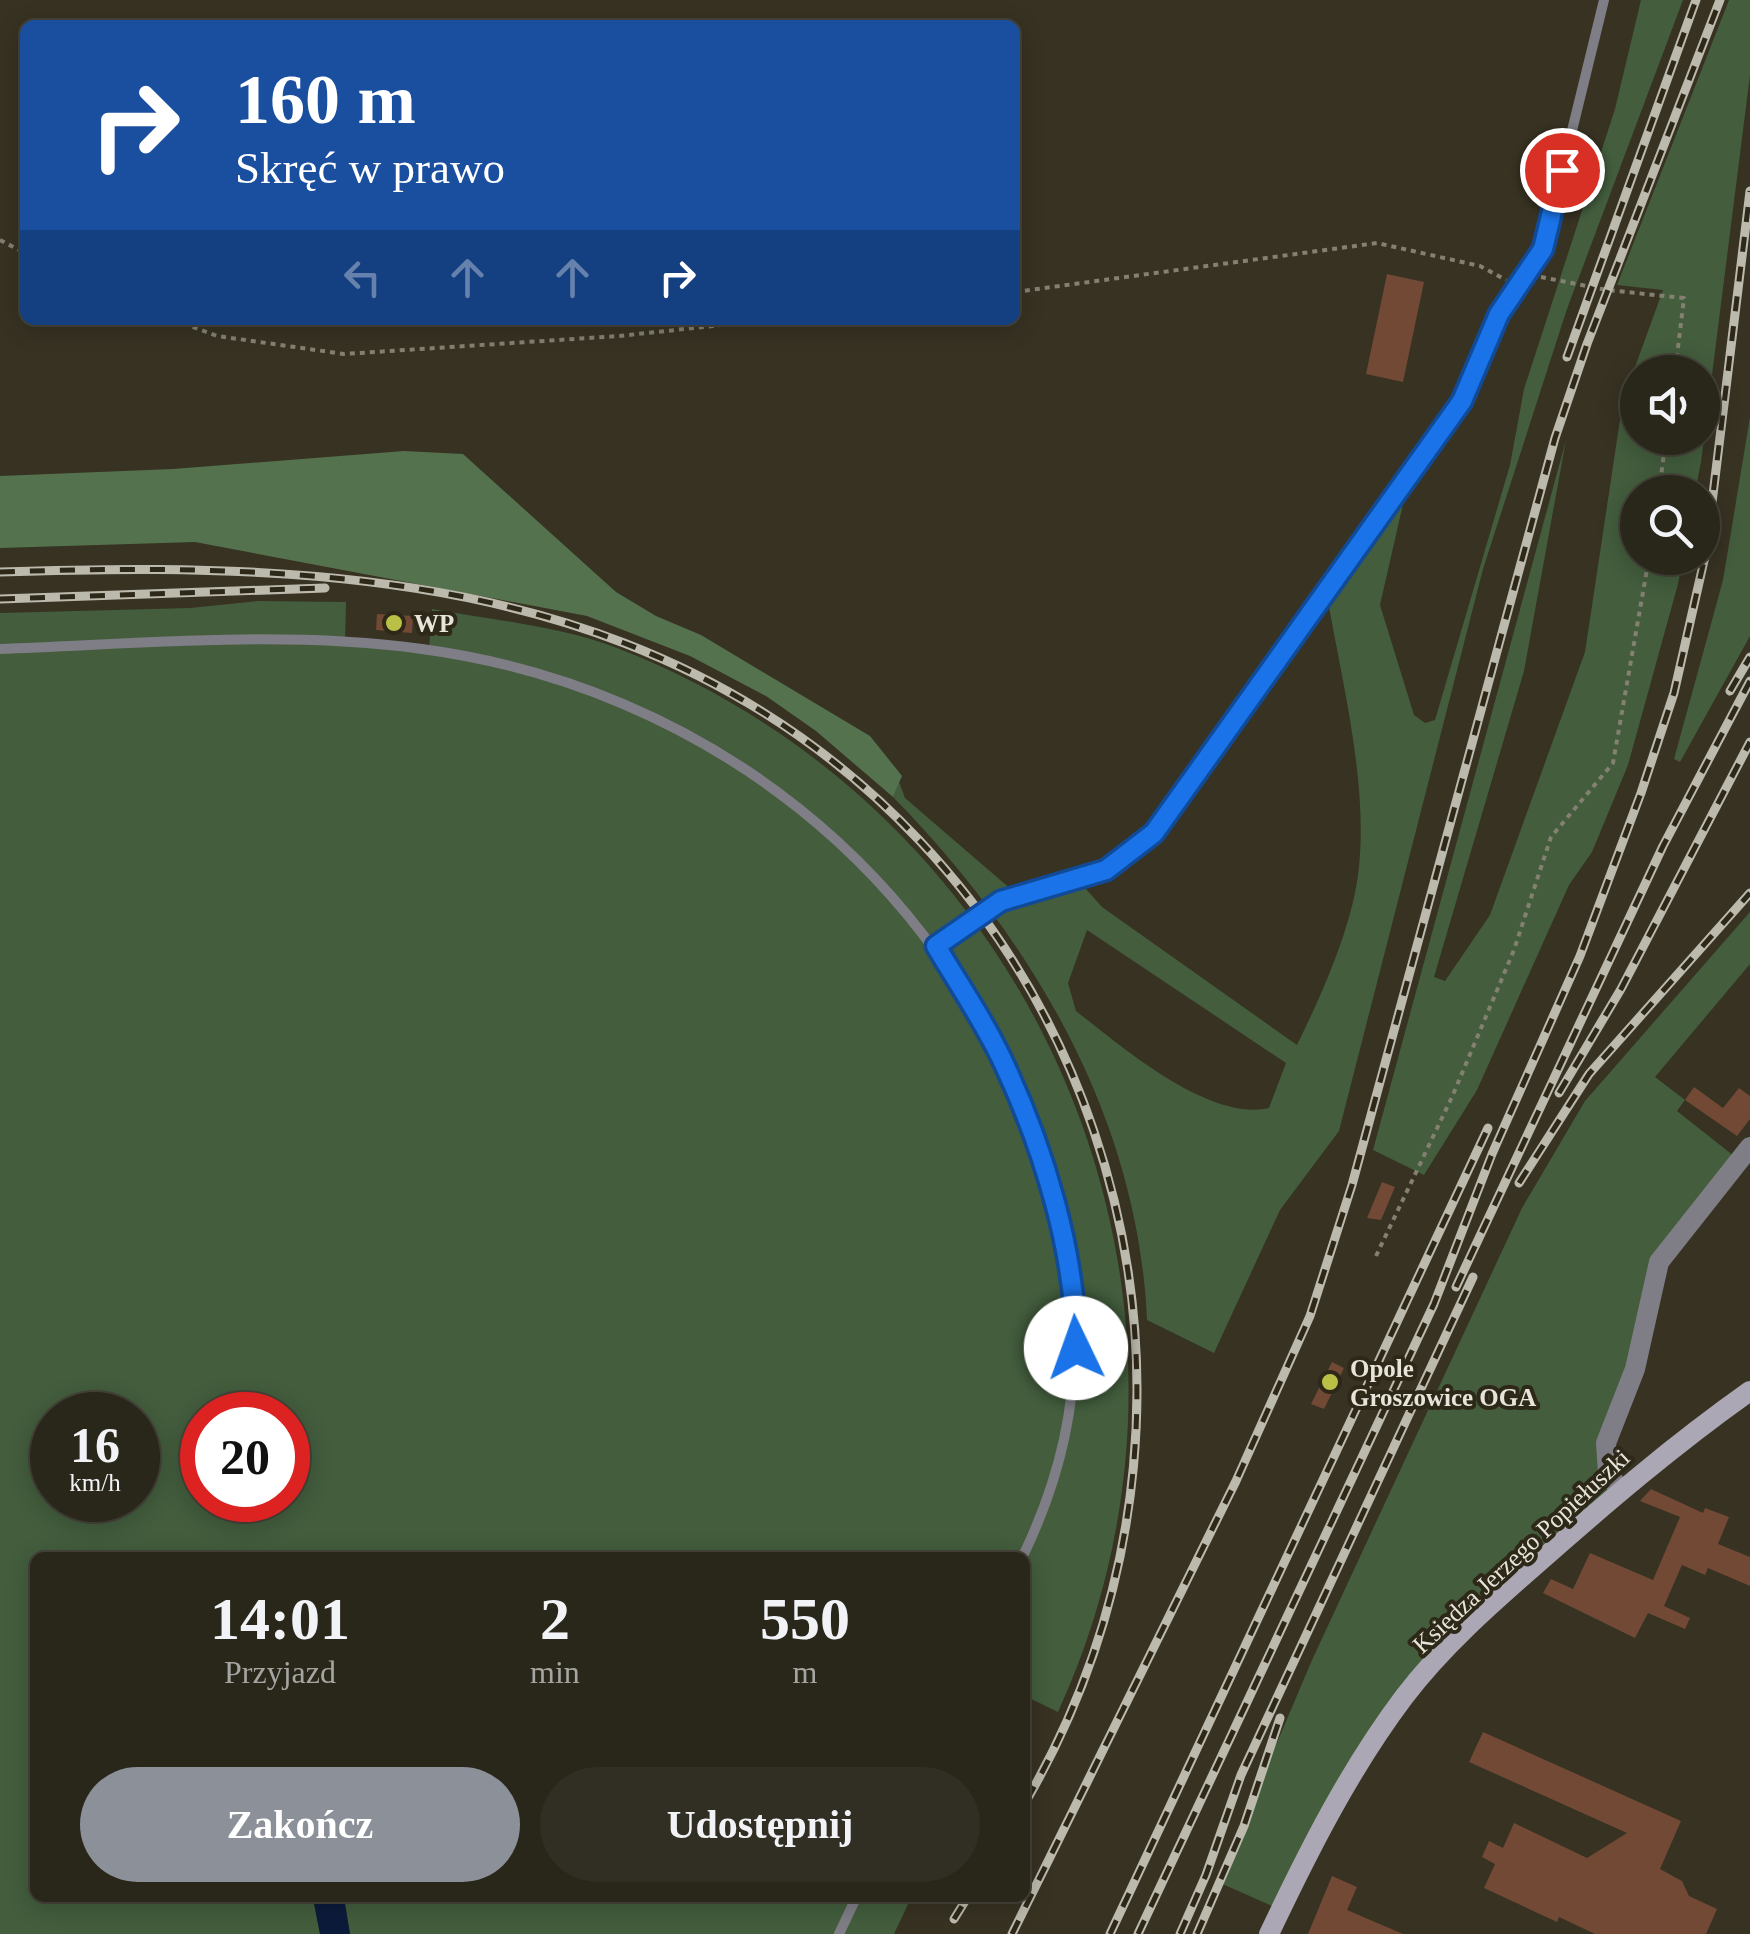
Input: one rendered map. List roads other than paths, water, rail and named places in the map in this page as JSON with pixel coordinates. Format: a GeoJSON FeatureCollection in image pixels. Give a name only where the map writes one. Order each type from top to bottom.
{"type":"FeatureCollection","features":[{"type":"Feature","properties":{"kind":"main road","name":"Księdza Jerzego Popiełuszki"},"geometry":{"type":"LineString","coordinates":[[1270,1934],[1342,1790],[1407,1693],[1486,1610],[1620,1491],[1750,1391]]}},
{"type":"Feature","properties":{"kind":"street"},"geometry":{"type":"LineString","coordinates":[[1620,1491],[1608,1472],[1606,1443],[1636,1369],[1659,1262],[1750,1146]]}},
{"type":"Feature","properties":{"kind":"lane"},"geometry":{"type":"LineString","coordinates":[[936,946],[1001,901],[1106,870],[1154,833],[1460,404],[1474,382],[1499,314],[1529,275],[1548,231],[1604,0]]}},
{"type":"Feature","properties":{"kind":"lane"},"geometry":{"type":"LineString","coordinates":[[0,649],[253,640],[444,652],[566,684],[686,734],[770,788],[859,859],[936,946],[986,1028],[1018,1096],[1038,1152],[1073,1292],[1076,1370],[1066,1445],[1024,1552]]}},
{"type":"Feature","properties":{"kind":"lane"},"geometry":{"type":"LineString","coordinates":[[839,1934],[854,1902]]}},
{"type":"Feature","properties":{"kind":"water"},"geometry":{"type":"Polygon","coordinates":[[[314,1902],[345,1902],[350,1934],[320,1934],[314,1902]]]}},
{"type":"Feature","properties":{"kind":"railway"},"geometry":{"type":"LineString","coordinates":[[1567,357],[1696,0]]}},
{"type":"Feature","properties":{"kind":"railway"},"geometry":{"type":"LineString","coordinates":[[1030,1898],[1236,1481],[1310,1316],[1352,1185],[1555,438],[1587,344],[1720,0]]}},
{"type":"Feature","properties":{"kind":"railway"},"geometry":{"type":"LineString","coordinates":[[1138,1934],[1434,1304],[1492,1154],[1580,956],[1641,793],[1674,693],[1706,552],[1750,191]]}},
{"type":"Feature","properties":{"kind":"railway"},"geometry":{"type":"LineString","coordinates":[[0,572],[157,569],[316,576],[395,585],[550,618],[624,643],[786,727],[919,840],[1022,976],[1093,1130],[1131,1295],[1133,1466],[1099,1637],[1030,1792]]}},
{"type":"Feature","properties":{"kind":"railway"},"geometry":{"type":"LineString","coordinates":[[0,599],[325,588]]}},
{"type":"Feature","properties":{"kind":"railway"},"geometry":{"type":"LineString","coordinates":[[1730,691],[1750,657]]}},
{"type":"Feature","properties":{"kind":"railway"},"geometry":{"type":"LineString","coordinates":[[1456,1287],[1663,846],[1750,681]]}},
{"type":"Feature","properties":{"kind":"railway"},"geometry":{"type":"LineString","coordinates":[[1559,1093],[1621,989],[1750,742]]}},
{"type":"Feature","properties":{"kind":"railway"},"geometry":{"type":"LineString","coordinates":[[1519,1183],[1589,1074],[1750,893]]}},
{"type":"Feature","properties":{"kind":"railway"},"geometry":{"type":"LineString","coordinates":[[1110,1934],[1488,1128]]}},
{"type":"Feature","properties":{"kind":"railway"},"geometry":{"type":"LineString","coordinates":[[1180,1934],[1206,1875],[1241,1775],[1473,1277]]}},
{"type":"Feature","properties":{"kind":"railway"},"geometry":{"type":"LineString","coordinates":[[1197,1934],[1244,1826],[1280,1718]]}},
{"type":"Feature","properties":{"kind":"railway"},"geometry":{"type":"LineString","coordinates":[[954,1919],[965,1902]]}},
{"type":"Feature","properties":{"kind":"railway"},"geometry":{"type":"LineString","coordinates":[[1012,1934],[1028,1902]]}},
{"type":"Feature","properties":{"kind":"place","name":"WP"},"geometry":{"type":"Point","coordinates":[394,623]}},
{"type":"Feature","properties":{"kind":"place","name":"Opole Groszowice OGA"},"geometry":{"type":"Point","coordinates":[1330,1382]}}]}
